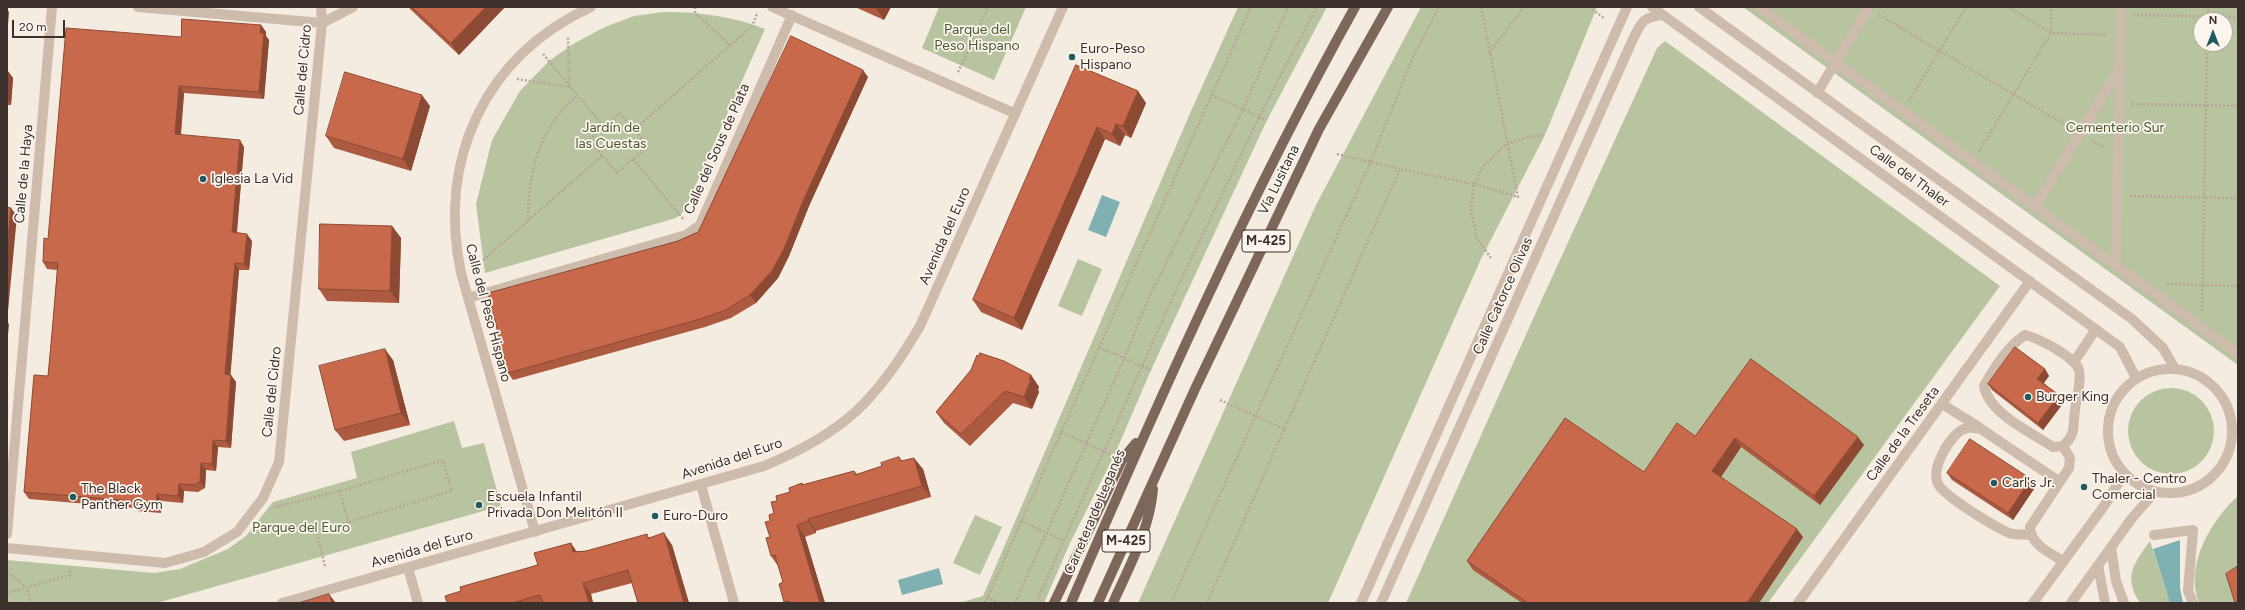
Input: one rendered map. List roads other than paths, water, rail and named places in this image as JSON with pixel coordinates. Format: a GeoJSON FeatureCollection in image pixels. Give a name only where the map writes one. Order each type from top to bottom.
{"type":"FeatureCollection","features":[{"type":"Feature","properties":{"kind":"main road","name":"Vía Lusitana"},"geometry":{"type":"LineString","coordinates":[[1144,432],[1227,257],[1355,7]]}},
{"type":"Feature","properties":{"kind":"main road","name":"Vía Lusitana"},"geometry":{"type":"LineString","coordinates":[[1154,479],[1195,389],[1320,128],[1388,7]]}},
{"type":"Feature","properties":{"kind":"main road"},"geometry":{"type":"LineString","coordinates":[[1054,603],[1122,460],[1144,432]]}},
{"type":"Feature","properties":{"kind":"main road","name":"Carretera de Leganés"},"geometry":{"type":"LineString","coordinates":[[1071,603],[1144,432]]}},
{"type":"Feature","properties":{"kind":"main road"},"geometry":{"type":"LineString","coordinates":[[1113,603],[1140,542],[1152,499],[1154,479]]}},
{"type":"Feature","properties":{"kind":"main road","name":"M-425"},"geometry":{"type":"LineString","coordinates":[[1098,603],[1154,479]]}},
{"type":"Feature","properties":{"kind":"street","name":"Calle de la Haya"},"geometry":{"type":"LineString","coordinates":[[7,534],[52,7]]}},
{"type":"Feature","properties":{"kind":"street"},"geometry":{"type":"LineString","coordinates":[[138,7],[322,23],[353,7]]}},
{"type":"Feature","properties":{"kind":"street","name":"Calle del Cidro"},"geometry":{"type":"LineString","coordinates":[[7,548],[165,563],[204,552],[237,532],[263,498],[279,462],[322,23],[321,7]]}},
{"type":"Feature","properties":{"kind":"street","name":"Calle del Peso Hispano"},"geometry":{"type":"LineString","coordinates":[[535,532],[456,252],[454,208],[456,175],[473,124],[485,100],[501,76],[533,42],[568,18],[591,7]]}},
{"type":"Feature","properties":{"kind":"street"},"geometry":{"type":"LineString","coordinates":[[772,7],[1014,114]]}},
{"type":"Feature","properties":{"kind":"street","name":"Avenida del Euro"},"geometry":{"type":"LineString","coordinates":[[282,603],[764,466],[800,451],[844,423],[873,397],[897,366],[920,326],[1063,7]]}},
{"type":"Feature","properties":{"kind":"street","name":"Calle Catorce Olivas"},"geometry":{"type":"LineString","coordinates":[[1361,603],[1627,7]]}},
{"type":"Feature","properties":{"kind":"street","name":"Calle del Thaler"},"geometry":{"type":"LineString","coordinates":[[1652,7],[2120,347],[2136,378]]}},
{"type":"Feature","properties":{"kind":"street","name":"Calle del Thaler"},"geometry":{"type":"LineString","coordinates":[[1699,7],[2132,318],[2163,348],[2175,369]]}},
{"type":"Feature","properties":{"kind":"street"},"geometry":{"type":"LineString","coordinates":[[1759,7],[2238,354]]}},
{"type":"Feature","properties":{"kind":"street"},"geometry":{"type":"LineString","coordinates":[[1818,93],[1869,8]]}},
{"type":"Feature","properties":{"kind":"street"},"geometry":{"type":"LineString","coordinates":[[2116,266],[2121,11]]}},
{"type":"Feature","properties":{"kind":"street","name":"Calle Catorce Olivas"},"geometry":{"type":"LineString","coordinates":[[1381,603],[1633,39],[1642,21],[1649,16],[1663,14]]}},
{"type":"Feature","properties":{"kind":"street","name":"Calle del Sous de Plata"},"geometry":{"type":"LineString","coordinates":[[468,298],[686,235],[700,225],[792,15]]}},
{"type":"Feature","properties":{"kind":"street"},"geometry":{"type":"LineString","coordinates":[[2035,207],[2120,68]]}},
{"type":"Feature","properties":{"kind":"street","name":"Calle de la Treseta"},"geometry":{"type":"LineString","coordinates":[[1798,603],[2030,281]]}},
{"type":"Feature","properties":{"kind":"street"},"geometry":{"type":"LineString","coordinates":[[2074,362],[2096,329]]}},
{"type":"Feature","properties":{"kind":"street"},"geometry":{"type":"LineString","coordinates":[[2025,335],[2037,338],[2074,362],[2079,370],[2079,384],[2072,438],[2063,446],[2053,447],[1995,408],[1986,396],[1984,386],[2013,344],[2025,335]]}},
{"type":"Feature","properties":{"kind":"street"},"geometry":{"type":"LineString","coordinates":[[2227,405],[2233,432],[2226,459],[2208,481],[2183,492],[2155,492],[2133,482],[2124,474],[2110,448],[2109,418],[2122,391],[2136,378],[2155,370],[2175,369],[2206,380],[2227,405],[2238,411]]}},
{"type":"Feature","properties":{"kind":"street"},"geometry":{"type":"LineString","coordinates":[[1942,404],[2060,482]]}},
{"type":"Feature","properties":{"kind":"street"},"geometry":{"type":"LineString","coordinates":[[1981,429],[1969,427],[1960,431],[1949,445],[1938,463],[1936,476],[1940,486],[1967,507],[2010,533],[2030,535]]}},
{"type":"Feature","properties":{"kind":"street"},"geometry":{"type":"LineString","coordinates":[[2063,446],[2070,458],[2069,468],[2030,527],[2030,535],[2039,545],[2063,561]]}},
{"type":"Feature","properties":{"kind":"street"},"geometry":{"type":"LineString","coordinates":[[2033,603],[2124,474]]}},
{"type":"Feature","properties":{"kind":"street"},"geometry":{"type":"LineString","coordinates":[[701,485],[734,603]]}},
{"type":"Feature","properties":{"kind":"street"},"geometry":{"type":"LineString","coordinates":[[2071,603],[2098,564],[2155,492]]}},
{"type":"Feature","properties":{"kind":"street"},"geometry":{"type":"LineString","coordinates":[[2154,535],[2193,530],[2188,591],[2193,603]]}},
{"type":"Feature","properties":{"kind":"street"},"geometry":{"type":"LineString","coordinates":[[2111,547],[2116,581],[2124,603]]}},
{"type":"Feature","properties":{"kind":"street"},"geometry":{"type":"LineString","coordinates":[[2098,564],[2105,603]]}},
{"type":"Feature","properties":{"kind":"street"},"geometry":{"type":"LineString","coordinates":[[408,568],[418,603]]}},
{"type":"Feature","properties":{"kind":"water"},"geometry":{"type":"Polygon","coordinates":[[[1102,195],[1120,202],[1106,237],[1088,230],[1102,195]]]}},
{"type":"Feature","properties":{"kind":"water"},"geometry":{"type":"Polygon","coordinates":[[[2180,540],[2180,588],[2183,603],[2170,603],[2153,549],[2180,540]]]}},
{"type":"Feature","properties":{"kind":"water"},"geometry":{"type":"Polygon","coordinates":[[[939,568],[943,584],[902,595],[898,580],[939,568]]]}},
{"type":"Feature","properties":{"kind":"place","name":"Euro-Peso Hispano"},"geometry":{"type":"Point","coordinates":[1072,57]}},
{"type":"Feature","properties":{"kind":"place","name":"Iglesia La Vid"},"geometry":{"type":"Point","coordinates":[203,179]}},
{"type":"Feature","properties":{"kind":"place","name":"Burger King"},"geometry":{"type":"Point","coordinates":[2028,397]}},
{"type":"Feature","properties":{"kind":"place","name":"Carl's Jr."},"geometry":{"type":"Point","coordinates":[1994,483]}},
{"type":"Feature","properties":{"kind":"place","name":"Thaler - Centro Comercial"},"geometry":{"type":"Point","coordinates":[2084,487]}},
{"type":"Feature","properties":{"kind":"place","name":"The Black Panther Gym"},"geometry":{"type":"Point","coordinates":[73,497]}},
{"type":"Feature","properties":{"kind":"place","name":"Escuela Infantil Privada Don Melitón II"},"geometry":{"type":"Point","coordinates":[479,505]}},
{"type":"Feature","properties":{"kind":"place","name":"Euro-Duro"},"geometry":{"type":"Point","coordinates":[655,516]}},
{"type":"Feature","properties":{"kind":"park label","name":"Parque del Peso Hispano"},"geometry":{"type":"Point","coordinates":[977,38]}},
{"type":"Feature","properties":{"kind":"park label","name":"Cementerio Sur"},"geometry":{"type":"Point","coordinates":[2115,128]}},
{"type":"Feature","properties":{"kind":"park label","name":"Jardín de las Cuestas"},"geometry":{"type":"Point","coordinates":[611,136]}},
{"type":"Feature","properties":{"kind":"park label","name":"Parque del Euro"},"geometry":{"type":"Point","coordinates":[301,528]}}]}
